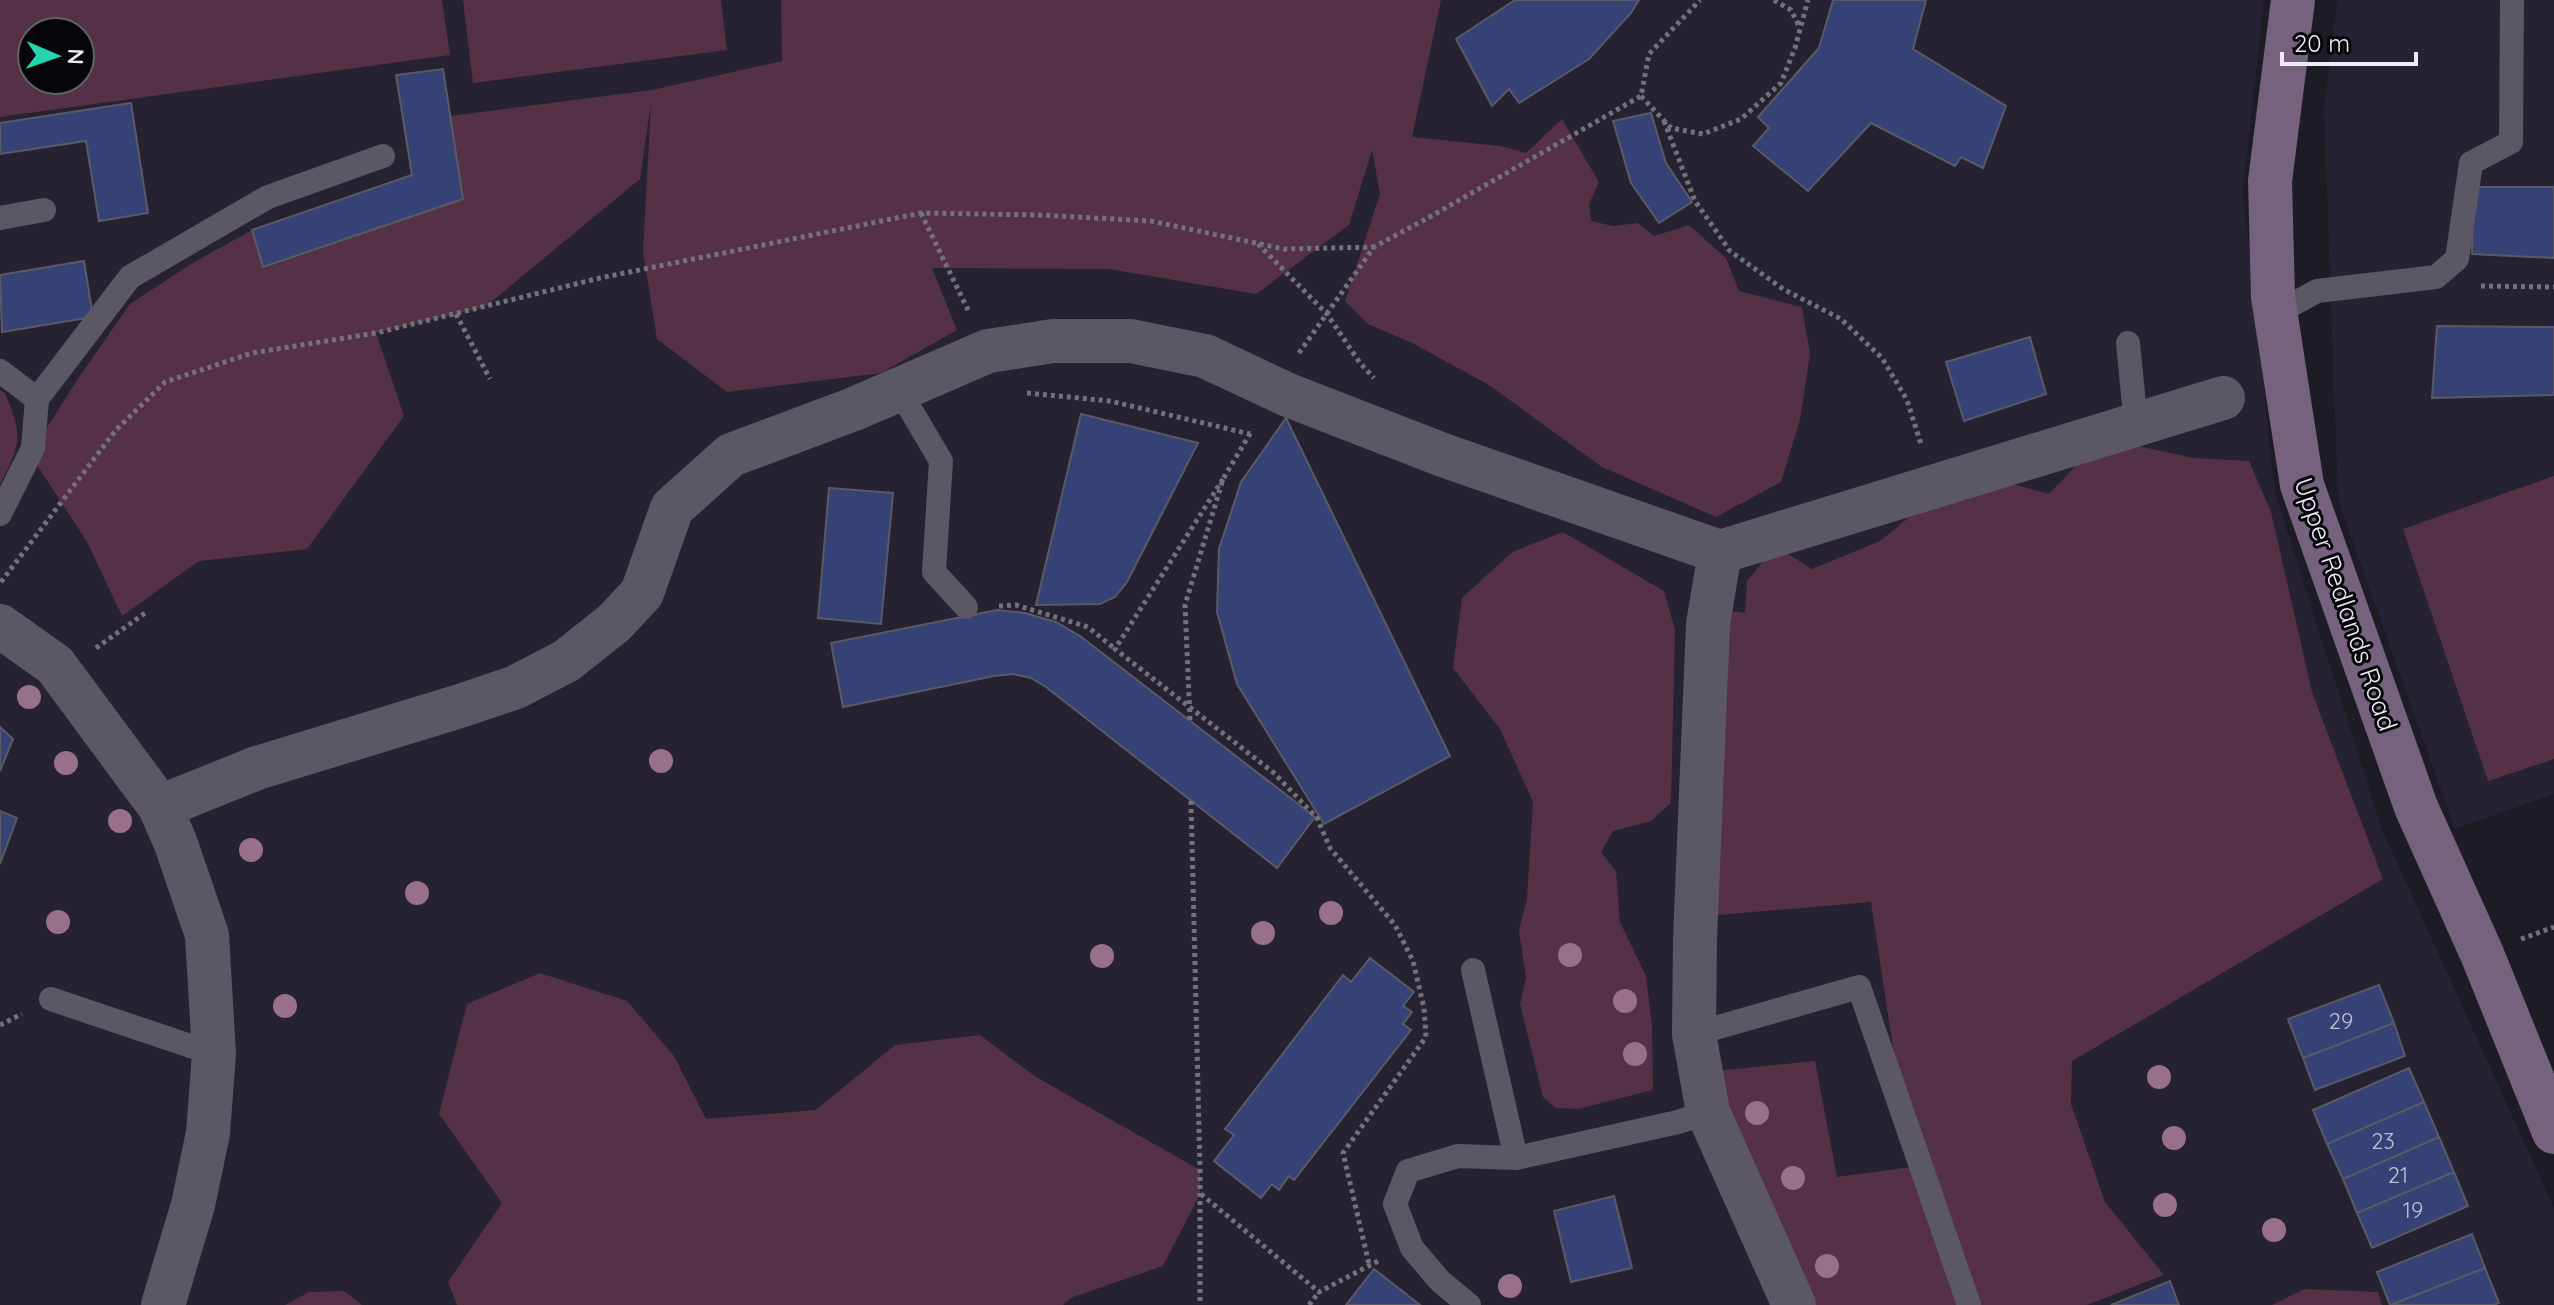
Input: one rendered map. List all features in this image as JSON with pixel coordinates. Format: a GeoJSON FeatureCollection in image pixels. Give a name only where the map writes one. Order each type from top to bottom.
{"type":"FeatureCollection","features":[{"type":"Feature","properties":{"kind":"street","name":"Upper Redlands Road"},"geometry":{"type":"LineString","coordinates":[[2293,0],[2270,181],[2275,314],[2302,485],[2416,807],[2482,954],[2554,1132]]}},
{"type":"Feature","properties":{"kind":"street"},"geometry":{"type":"LineString","coordinates":[[160,807],[257,768],[516,687],[566,661],[614,623],[642,593],[672,508],[731,455],[899,390],[988,351],[1053,341],[1131,341],[1205,356],[1288,395],[1443,455],[1720,552],[2223,398]]}},
{"type":"Feature","properties":{"kind":"street"},"geometry":{"type":"LineString","coordinates":[[1720,552],[1708,624],[1694,1034],[1708,1112],[1794,1305]]}},
{"type":"Feature","properties":{"kind":"street"},"geometry":{"type":"LineString","coordinates":[[0,626],[55,665],[160,807],[207,935],[214,1054],[208,1133],[193,1205],[163,1305]]}},
{"type":"Feature","properties":{"kind":"lane"},"geometry":{"type":"LineString","coordinates":[[2275,314],[2317,291],[2436,277],[2457,259],[2471,163],[2511,142],[2512,0]]}},
{"type":"Feature","properties":{"kind":"lane"},"geometry":{"type":"LineString","coordinates":[[0,514],[33,448],[37,399],[130,277],[268,197],[383,156]]}},
{"type":"Feature","properties":{"kind":"lane"},"geometry":{"type":"LineString","coordinates":[[0,218],[44,210]]}},
{"type":"Feature","properties":{"kind":"lane"},"geometry":{"type":"LineString","coordinates":[[2128,343],[2136,425]]}},
{"type":"Feature","properties":{"kind":"lane"},"geometry":{"type":"LineString","coordinates":[[0,371],[37,399]]}},
{"type":"Feature","properties":{"kind":"lane"},"geometry":{"type":"LineString","coordinates":[[899,390],[941,461],[934,572],[966,607]]}},
{"type":"Feature","properties":{"kind":"lane"},"geometry":{"type":"LineString","coordinates":[[1473,970],[1516,1158]]}},
{"type":"Feature","properties":{"kind":"lane"},"geometry":{"type":"LineString","coordinates":[[1694,1034],[1859,987],[1969,1305]]}},
{"type":"Feature","properties":{"kind":"lane"},"geometry":{"type":"LineString","coordinates":[[51,999],[214,1054]]}},
{"type":"Feature","properties":{"kind":"lane"},"geometry":{"type":"LineString","coordinates":[[1469,1305],[1440,1281],[1412,1248],[1395,1204],[1408,1171],[1458,1156],[1516,1158],[1678,1122],[1708,1112]]}},
{"type":"Feature","properties":{"kind":"path"},"geometry":{"type":"LineString","coordinates":[[1296,358],[1374,247],[1641,96],[1649,54],[1700,1],[1707,0]]}},
{"type":"Feature","properties":{"kind":"path"},"geometry":{"type":"LineString","coordinates":[[1774,0],[1791,10],[1800,29]]}},
{"type":"Feature","properties":{"kind":"path"},"geometry":{"type":"LineString","coordinates":[[1641,96],[1671,128],[1703,134],[1741,119],[1781,83],[1795,48],[1808,0]]}},
{"type":"Feature","properties":{"kind":"path"},"geometry":{"type":"LineString","coordinates":[[1664,121],[1695,201],[1730,251],[1783,289],[1841,319],[1882,358],[1907,400],[1935,487]]}},
{"type":"Feature","properties":{"kind":"path"},"geometry":{"type":"LineString","coordinates":[[0,584],[115,431],[165,382],[252,353],[376,333],[600,278],[921,213],[1151,221],[1284,249],[1374,247]]}},
{"type":"Feature","properties":{"kind":"path"},"geometry":{"type":"LineString","coordinates":[[921,213],[970,313]]}},
{"type":"Feature","properties":{"kind":"path"},"geometry":{"type":"LineString","coordinates":[[1257,243],[1327,314],[1360,363],[1379,383]]}},
{"type":"Feature","properties":{"kind":"path"},"geometry":{"type":"LineString","coordinates":[[2450,265],[2481,286],[2554,287]]}},
{"type":"Feature","properties":{"kind":"path"},"geometry":{"type":"LineString","coordinates":[[456,314],[490,379]]}},
{"type":"Feature","properties":{"kind":"path"},"geometry":{"type":"LineString","coordinates":[[1023,393],[1110,401],[1250,434]]}},
{"type":"Feature","properties":{"kind":"path"},"geometry":{"type":"LineString","coordinates":[[1115,649],[1258,420]]}},
{"type":"Feature","properties":{"kind":"path"},"geometry":{"type":"LineString","coordinates":[[1190,720],[1185,605],[1223,479]]}},
{"type":"Feature","properties":{"kind":"path"},"geometry":{"type":"LineString","coordinates":[[966,607],[1016,605],[1088,627],[1274,773],[1317,818],[1330,848],[1395,925],[1413,961],[1424,1008],[1426,1037],[1343,1153],[1369,1264]]}},
{"type":"Feature","properties":{"kind":"path"},"geometry":{"type":"LineString","coordinates":[[94,650],[148,611]]}},
{"type":"Feature","properties":{"kind":"path"},"geometry":{"type":"LineString","coordinates":[[1191,801],[1200,1305]]}},
{"type":"Feature","properties":{"kind":"path"},"geometry":{"type":"LineString","coordinates":[[1200,1194],[1319,1292]]}},
{"type":"Feature","properties":{"kind":"path"},"geometry":{"type":"LineString","coordinates":[[1309,1305],[1319,1292],[1369,1264],[1412,1248]]}},
{"type":"Feature","properties":{"kind":"shaded area"},"geometry":{"type":"Polygon","coordinates":[[[0,0],[2264,0],[2243,192],[2275,493],[2382,829],[2554,1208],[2554,1305],[0,1305],[0,0]]]}},
{"type":"Feature","properties":{"kind":"shaded area"},"geometry":{"type":"Polygon","coordinates":[[[0,0],[442,0],[450,55],[0,117],[0,0]]]}},
{"type":"Feature","properties":{"kind":"shaded area"},"geometry":{"type":"Polygon","coordinates":[[[463,0],[721,0],[727,50],[473,83],[463,0]]]}},
{"type":"Feature","properties":{"kind":"shaded area"},"geometry":{"type":"Polygon","coordinates":[[[781,0],[1441,0],[1412,137],[1500,146],[1526,153],[1562,119],[1599,182],[1589,204],[1591,221],[1613,226],[1638,223],[1654,236],[1689,225],[1726,258],[1739,291],[1802,307],[1810,354],[1800,420],[1781,482],[1716,517],[1602,467],[1489,385],[1414,344],[1368,324],[1345,301],[1380,194],[1372,150],[1349,225],[1256,294],[1109,269],[932,268],[957,330],[881,373],[727,392],[657,339],[643,251],[651,103],[640,179],[485,307],[376,333],[404,416],[307,549],[199,561],[122,616],[87,542],[30,454],[130,304],[191,264],[252,230],[263,266],[463,199],[450,116],[652,90],[782,61],[781,0]]]}},
{"type":"Feature","properties":{"kind":"shaded area"},"geometry":{"type":"Polygon","coordinates":[[[2337,0],[2554,0],[2554,794],[2455,829],[2338,500],[2324,111],[2337,0]]]}},
{"type":"Feature","properties":{"kind":"shaded area"},"geometry":{"type":"Polygon","coordinates":[[[0,390],[5,393],[11,408],[17,439],[16,449],[0,485],[0,390]]]}},
{"type":"Feature","properties":{"kind":"shaded area"},"geometry":{"type":"Polygon","coordinates":[[[2102,438],[2193,458],[2249,461],[2271,512],[2312,692],[2383,879],[2072,1061],[2071,1104],[2105,1202],[2164,1275],[2087,1305],[1798,1305],[1714,1071],[1815,1061],[1837,1177],[1911,1167],[1871,902],[1706,916],[1717,609],[1745,613],[1747,581],[1775,546],[1812,569],[1880,541],[1919,509],[1965,486],[2016,485],[2049,494],[2102,438]]]}},
{"type":"Feature","properties":{"kind":"shaded area"},"geometry":{"type":"Polygon","coordinates":[[[2554,476],[2554,759],[2488,781],[2403,529],[2554,476]]]}},
{"type":"Feature","properties":{"kind":"shaded area"},"geometry":{"type":"Polygon","coordinates":[[[1563,532],[1664,591],[1675,630],[1671,803],[1651,821],[1613,831],[1601,852],[1616,871],[1620,922],[1646,976],[1652,1025],[1653,1090],[1578,1109],[1556,1108],[1543,1097],[1520,1004],[1526,978],[1519,930],[1527,899],[1533,802],[1500,729],[1453,668],[1462,598],[1512,552],[1563,532]]]}},
{"type":"Feature","properties":{"kind":"shaded area"},"geometry":{"type":"Polygon","coordinates":[[[540,973],[627,1001],[674,1056],[706,1119],[816,1110],[895,1045],[980,1035],[1036,1077],[1200,1170],[1200,1194],[1163,1266],[1073,1297],[1063,1305],[457,1305],[448,1282],[502,1203],[439,1114],[467,1004],[540,973]]]}},
{"type":"Feature","properties":{"kind":"shaded area"},"geometry":{"type":"Polygon","coordinates":[[[2304,1289],[2378,1292],[2382,1305],[2272,1305],[2304,1289]]]}},
{"type":"Feature","properties":{"kind":"shaded area"},"geometry":{"type":"Polygon","coordinates":[[[344,1291],[362,1305],[285,1305],[309,1292],[344,1291]]]}},
{"type":"Feature","properties":{"kind":"building"},"geometry":{"type":"Polygon","coordinates":[[[1515,0],[1639,0],[1589,59],[1519,103],[1509,89],[1492,106],[1456,39],[1515,0]]]}},
{"type":"Feature","properties":{"kind":"building"},"geometry":{"type":"Polygon","coordinates":[[[1833,0],[1926,0],[1913,49],[2006,106],[1983,168],[1961,157],[1955,166],[1871,123],[1808,191],[1753,146],[1769,128],[1758,117],[1819,48],[1833,0]]]}},
{"type":"Feature","properties":{"kind":"building"},"geometry":{"type":"Polygon","coordinates":[[[443,69],[463,199],[263,267],[252,230],[412,175],[396,75],[443,69]]]}},
{"type":"Feature","properties":{"kind":"building"},"geometry":{"type":"Polygon","coordinates":[[[131,103],[148,213],[99,221],[86,141],[0,154],[0,123],[131,103]]]}},
{"type":"Feature","properties":{"kind":"building"},"geometry":{"type":"Polygon","coordinates":[[[1651,113],[1666,163],[1692,202],[1659,223],[1631,183],[1613,121],[1651,113]]]}},
{"type":"Feature","properties":{"kind":"building"},"geometry":{"type":"Polygon","coordinates":[[[2473,187],[2554,187],[2554,258],[2472,254],[2473,187]]]}},
{"type":"Feature","properties":{"kind":"building"},"geometry":{"type":"Polygon","coordinates":[[[84,261],[93,317],[2,332],[0,275],[84,261]]]}},
{"type":"Feature","properties":{"kind":"building"},"geometry":{"type":"Polygon","coordinates":[[[2437,326],[2554,327],[2554,395],[2432,398],[2437,326]]]}},
{"type":"Feature","properties":{"kind":"building"},"geometry":{"type":"Polygon","coordinates":[[[2030,337],[2046,394],[1964,421],[1946,362],[2030,337]]]}},
{"type":"Feature","properties":{"kind":"building"},"geometry":{"type":"Polygon","coordinates":[[[1081,414],[1198,443],[1127,582],[1115,597],[1100,604],[1036,605],[1081,414]]]}},
{"type":"Feature","properties":{"kind":"building"},"geometry":{"type":"Polygon","coordinates":[[[1286,418],[1450,756],[1324,824],[1237,684],[1217,612],[1219,549],[1241,482],[1286,418]]]}},
{"type":"Feature","properties":{"kind":"building"},"geometry":{"type":"Polygon","coordinates":[[[829,488],[893,493],[881,624],[818,618],[829,488]]]}},
{"type":"Feature","properties":{"kind":"building"},"geometry":{"type":"Polygon","coordinates":[[[997,610],[1025,613],[1056,622],[1080,636],[1315,817],[1277,868],[1031,678],[1013,674],[994,676],[843,707],[831,643],[997,610]]]}},
{"type":"Feature","properties":{"kind":"building"},"geometry":{"type":"Polygon","coordinates":[[[0,727],[13,739],[0,771],[0,727]]]}},
{"type":"Feature","properties":{"kind":"building"},"geometry":{"type":"Polygon","coordinates":[[[0,811],[17,818],[0,864],[0,811]]]}},
{"type":"Feature","properties":{"kind":"building"},"geometry":{"type":"Polygon","coordinates":[[[1370,958],[1414,992],[1403,1006],[1412,1012],[1403,1024],[1411,1030],[1294,1180],[1289,1176],[1279,1190],[1272,1184],[1261,1198],[1214,1161],[1234,1135],[1225,1129],[1343,975],[1351,982],[1370,958]]]}},
{"type":"Feature","properties":{"kind":"building"},"geometry":{"type":"Polygon","coordinates":[[[2379,985],[2394,1023],[2303,1058],[2288,1019],[2379,985]]]}},
{"type":"Feature","properties":{"kind":"building"},"geometry":{"type":"Polygon","coordinates":[[[2394,1023],[2405,1056],[2315,1090],[2303,1058],[2394,1023]]]}},
{"type":"Feature","properties":{"kind":"building"},"geometry":{"type":"Polygon","coordinates":[[[2409,1068],[2424,1102],[2327,1144],[2313,1110],[2409,1068]]]}},
{"type":"Feature","properties":{"kind":"building"},"geometry":{"type":"Polygon","coordinates":[[[2424,1102],[2439,1137],[2343,1179],[2327,1144],[2424,1102]]]}},
{"type":"Feature","properties":{"kind":"building"},"geometry":{"type":"Polygon","coordinates":[[[2439,1137],[2454,1172],[2357,1213],[2343,1179],[2439,1137]]]}},
{"type":"Feature","properties":{"kind":"building"},"geometry":{"type":"Polygon","coordinates":[[[2454,1172],[2468,1206],[2372,1248],[2357,1213],[2454,1172]]]}},
{"type":"Feature","properties":{"kind":"building"},"geometry":{"type":"Polygon","coordinates":[[[1614,1196],[1632,1268],[1571,1282],[1554,1211],[1614,1196]]]}},
{"type":"Feature","properties":{"kind":"building"},"geometry":{"type":"Polygon","coordinates":[[[2472,1234],[2485,1268],[2390,1305],[2377,1272],[2472,1234]]]}},
{"type":"Feature","properties":{"kind":"building"},"geometry":{"type":"Polygon","coordinates":[[[2485,1268],[2499,1303],[2391,1305],[2485,1268]]]}},
{"type":"Feature","properties":{"kind":"building"},"geometry":{"type":"Polygon","coordinates":[[[1374,1269],[1420,1305],[1346,1305],[1374,1269]]]}},
{"type":"Feature","properties":{"kind":"building"},"geometry":{"type":"Polygon","coordinates":[[[2170,1281],[2179,1305],[2111,1305],[2170,1281]]]}}]}
